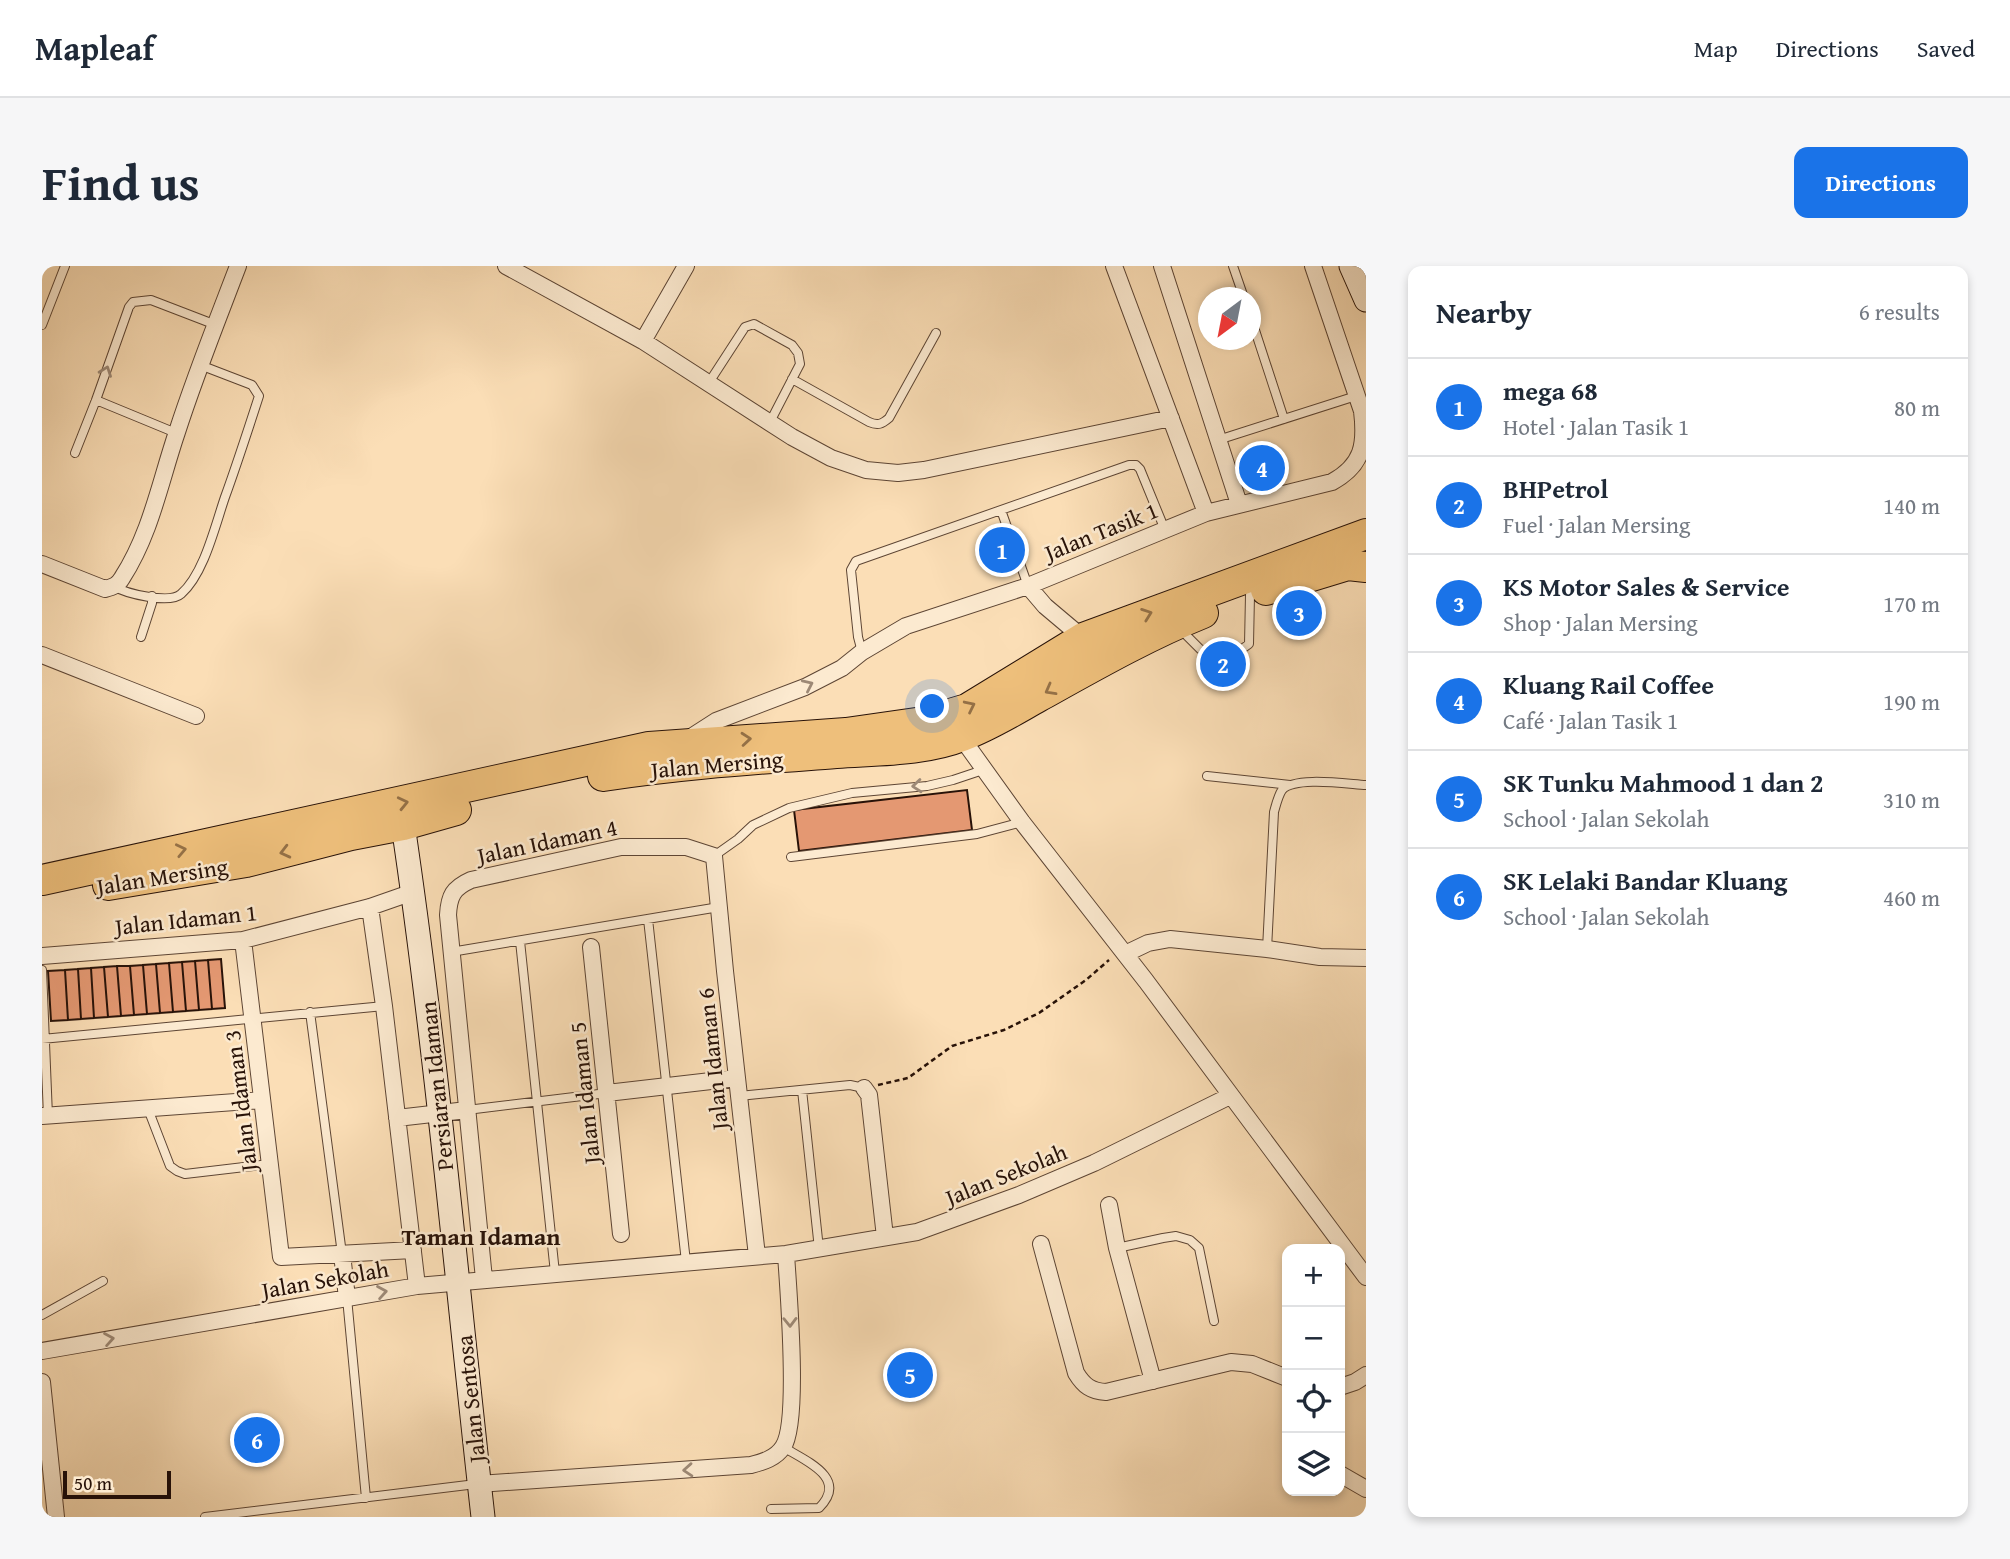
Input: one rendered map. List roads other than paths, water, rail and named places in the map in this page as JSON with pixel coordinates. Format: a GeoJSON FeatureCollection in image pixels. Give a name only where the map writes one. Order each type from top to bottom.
{"type":"FeatureCollection","features":[{"type":"Feature","properties":{"kind":"highway"},"geometry":{"type":"LineString","coordinates":[[1354,538],[1366,515]]}},
{"type":"Feature","properties":{"kind":"highway","name":"Jalan Mersing"},"geometry":{"type":"LineString","coordinates":[[42,895],[246,862],[552,786],[662,767],[886,749],[931,744],[961,737],[1176,624],[1250,595],[1354,538]]}},
{"type":"Feature","properties":{"kind":"highway"},"geometry":{"type":"LineString","coordinates":[[42,880],[649,747],[846,733],[923,722],[967,709],[1083,638],[1302,567],[1366,580]]}},
{"type":"Feature","properties":{"kind":"highway","name":"Jalan Mersing"},"geometry":{"type":"LineString","coordinates":[[1302,567],[1366,567]]}},
{"type":"Feature","properties":{"kind":"street"},"geometry":{"type":"LineString","coordinates":[[42,564],[105,589],[121,580],[155,508],[176,433],[238,266]]}},
{"type":"Feature","properties":{"kind":"street"},"geometry":{"type":"LineString","coordinates":[[506,266],[643,341],[792,438],[831,458],[866,470],[898,473],[961,463],[1171,418]]}},
{"type":"Feature","properties":{"kind":"street"},"geometry":{"type":"LineString","coordinates":[[643,341],[686,266]]}},
{"type":"Feature","properties":{"kind":"street"},"geometry":{"type":"LineString","coordinates":[[1115,266],[1206,513]]}},
{"type":"Feature","properties":{"kind":"street"},"geometry":{"type":"LineString","coordinates":[[1162,266],[1239,505]]}},
{"type":"Feature","properties":{"kind":"street","name":"Jalan Tasik 1"},"geometry":{"type":"LineString","coordinates":[[680,745],[716,721],[805,687],[842,668],[862,652],[906,626],[1028,586],[1206,513],[1332,482],[1349,473],[1359,459],[1364,444],[1365,427],[1313,266]]}},
{"type":"Feature","properties":{"kind":"street"},"geometry":{"type":"LineString","coordinates":[[1351,266],[1366,300]]}},
{"type":"Feature","properties":{"kind":"street"},"geometry":{"type":"LineString","coordinates":[[1028,586],[1045,607],[1083,638]]}},
{"type":"Feature","properties":{"kind":"street"},"geometry":{"type":"LineString","coordinates":[[42,655],[196,716]]}},
{"type":"Feature","properties":{"kind":"street"},"geometry":{"type":"LineString","coordinates":[[961,737],[1021,822],[1122,950],[1366,1277]]}},
{"type":"Feature","properties":{"kind":"street","name":"Persiaran Idaman"},"geometry":{"type":"LineString","coordinates":[[403,825],[441,1113],[456,1281]]}},
{"type":"Feature","properties":{"kind":"street","name":"Persiaran Idaman"},"geometry":{"type":"LineString","coordinates":[[351,835],[385,838],[395,845],[413,892]]}},
{"type":"Feature","properties":{"kind":"street","name":"Jalan Idaman 4"},"geometry":{"type":"LineString","coordinates":[[452,952],[449,899],[456,887],[471,880],[621,847],[686,847],[714,856]]}},
{"type":"Feature","properties":{"kind":"street","name":"Jalan Idaman 6"},"geometry":{"type":"LineString","coordinates":[[714,856],[757,1256]]}},
{"type":"Feature","properties":{"kind":"street","name":"Jalan Idaman 1"},"geometry":{"type":"LineString","coordinates":[[42,956],[243,940],[413,892]]}},
{"type":"Feature","properties":{"kind":"street"},"geometry":{"type":"LineString","coordinates":[[370,906],[417,1286]]}},
{"type":"Feature","properties":{"kind":"street"},"geometry":{"type":"LineString","coordinates":[[1122,950],[1170,939],[1320,957],[1366,958]]}},
{"type":"Feature","properties":{"kind":"street","name":"Jalan Idaman 3"},"geometry":{"type":"LineString","coordinates":[[243,940],[281,1257],[342,1254]]}},
{"type":"Feature","properties":{"kind":"street","name":"Jalan Idaman 5"},"geometry":{"type":"LineString","coordinates":[[591,947],[621,1234]]}},
{"type":"Feature","properties":{"kind":"street"},"geometry":{"type":"LineString","coordinates":[[452,952],[484,1279]]}},
{"type":"Feature","properties":{"kind":"street"},"geometry":{"type":"LineString","coordinates":[[607,1093],[737,1078]]}},
{"type":"Feature","properties":{"kind":"street"},"geometry":{"type":"LineString","coordinates":[[864,1088],[869,1095],[885,1237]]}},
{"type":"Feature","properties":{"kind":"street","name":"Jalan Sekolah"},"geometry":{"type":"LineString","coordinates":[[42,1351],[417,1286],[786,1254],[927,1228],[1019,1195],[1094,1163],[1230,1096]]}},
{"type":"Feature","properties":{"kind":"street"},"geometry":{"type":"LineString","coordinates":[[45,1116],[262,1100]]}},
{"type":"Feature","properties":{"kind":"street"},"geometry":{"type":"LineString","coordinates":[[397,1118],[467,1110]]}},
{"type":"Feature","properties":{"kind":"street"},"geometry":{"type":"LineString","coordinates":[[1109,1205],[1117,1248],[1153,1381]]}},
{"type":"Feature","properties":{"kind":"street"},"geometry":{"type":"LineString","coordinates":[[1041,1244],[1076,1373],[1084,1385],[1095,1391],[1106,1392],[1231,1362],[1252,1364],[1282,1376]]}},
{"type":"Feature","properties":{"kind":"street"},"geometry":{"type":"LineString","coordinates":[[347,1298],[342,1254],[413,1250]]}},
{"type":"Feature","properties":{"kind":"street"},"geometry":{"type":"LineString","coordinates":[[479,1484],[751,1465],[768,1460],[783,1447],[790,1428],[790,1312],[786,1254]]}},
{"type":"Feature","properties":{"kind":"street","name":"Jalan Sentosa"},"geometry":{"type":"LineString","coordinates":[[456,1281],[483,1517]]}},
{"type":"Feature","properties":{"kind":"street"},"geometry":{"type":"LineString","coordinates":[[1345,1385],[1366,1375]]}},
{"type":"Feature","properties":{"kind":"street"},"geometry":{"type":"LineString","coordinates":[[42,1382],[56,1517]]}},
{"type":"Feature","properties":{"kind":"street"},"geometry":{"type":"LineString","coordinates":[[1345,1477],[1366,1489]]}},
{"type":"Feature","properties":{"kind":"lane"},"geometry":{"type":"LineString","coordinates":[[42,325],[65,266]]}},
{"type":"Feature","properties":{"kind":"lane"},"geometry":{"type":"LineString","coordinates":[[1233,266],[1240,287]]}},
{"type":"Feature","properties":{"kind":"lane"},"geometry":{"type":"LineString","coordinates":[[75,453],[133,302],[151,300],[216,326]]}},
{"type":"Feature","properties":{"kind":"lane"},"geometry":{"type":"LineString","coordinates":[[708,384],[745,327],[754,324],[792,345],[798,353],[800,365],[770,422]]}},
{"type":"Feature","properties":{"kind":"lane"},"geometry":{"type":"LineString","coordinates":[[792,379],[869,422],[876,425],[884,423],[936,333]]}},
{"type":"Feature","properties":{"kind":"lane"},"geometry":{"type":"LineString","coordinates":[[1261,349],[1284,419]]}},
{"type":"Feature","properties":{"kind":"lane"},"geometry":{"type":"LineString","coordinates":[[114,586],[123,592],[170,599],[180,596],[205,555],[259,396],[252,385],[200,365]]}},
{"type":"Feature","properties":{"kind":"lane"},"geometry":{"type":"LineString","coordinates":[[1218,440],[1356,396]]}},
{"type":"Feature","properties":{"kind":"lane"},"geometry":{"type":"LineString","coordinates":[[96,400],[176,433]]}},
{"type":"Feature","properties":{"kind":"lane"},"geometry":{"type":"LineString","coordinates":[[862,652],[851,570],[856,561],[1129,465],[1136,465],[1140,469],[1166,530]]}},
{"type":"Feature","properties":{"kind":"lane"},"geometry":{"type":"LineString","coordinates":[[1001,510],[1028,586]]}},
{"type":"Feature","properties":{"kind":"lane"},"geometry":{"type":"LineString","coordinates":[[1176,624],[1200,649],[1213,657],[1235,654],[1248,643],[1250,595]]}},
{"type":"Feature","properties":{"kind":"lane"},"geometry":{"type":"LineString","coordinates":[[141,637],[152,596]]}},
{"type":"Feature","properties":{"kind":"lane"},"geometry":{"type":"LineString","coordinates":[[714,856],[753,825],[789,808],[852,793],[927,786],[983,770]]}},
{"type":"Feature","properties":{"kind":"lane"},"geometry":{"type":"LineString","coordinates":[[1207,776],[1290,785],[1304,782],[1366,785]]}},
{"type":"Feature","properties":{"kind":"lane"},"geometry":{"type":"LineString","coordinates":[[1267,949],[1274,812],[1282,791],[1290,785]]}},
{"type":"Feature","properties":{"kind":"lane"},"geometry":{"type":"LineString","coordinates":[[792,858],[977,834],[1021,822]]}},
{"type":"Feature","properties":{"kind":"lane"},"geometry":{"type":"LineString","coordinates":[[452,952],[719,907]]}},
{"type":"Feature","properties":{"kind":"lane"},"geometry":{"type":"LineString","coordinates":[[648,919],[686,1262]]}},
{"type":"Feature","properties":{"kind":"lane"},"geometry":{"type":"LineString","coordinates":[[520,941],[555,1273]]}},
{"type":"Feature","properties":{"kind":"lane"},"geometry":{"type":"LineString","coordinates":[[42,970],[45,1116]]}},
{"type":"Feature","properties":{"kind":"lane"},"geometry":{"type":"LineString","coordinates":[[43,1039],[384,1006]]}},
{"type":"Feature","properties":{"kind":"lane"},"geometry":{"type":"LineString","coordinates":[[310,1013],[342,1254]]}},
{"type":"Feature","properties":{"kind":"lane"},"geometry":{"type":"LineString","coordinates":[[738,1096],[850,1085],[864,1088]]}},
{"type":"Feature","properties":{"kind":"lane"},"geometry":{"type":"LineString","coordinates":[[802,1090],[819,1250]]}},
{"type":"Feature","properties":{"kind":"lane"},"geometry":{"type":"LineString","coordinates":[[467,1110],[607,1093]]}},
{"type":"Feature","properties":{"kind":"lane"},"geometry":{"type":"LineString","coordinates":[[148,1109],[170,1166],[177,1171],[185,1174],[270,1164]]}},
{"type":"Feature","properties":{"kind":"lane"},"geometry":{"type":"LineString","coordinates":[[1117,1248],[1176,1236],[1190,1240],[1199,1248],[1214,1321]]}},
{"type":"Feature","properties":{"kind":"lane"},"geometry":{"type":"LineString","coordinates":[[42,1315],[103,1281]]}},
{"type":"Feature","properties":{"kind":"lane"},"geometry":{"type":"LineString","coordinates":[[347,1298],[366,1498]]}},
{"type":"Feature","properties":{"kind":"lane"},"geometry":{"type":"LineString","coordinates":[[771,1509],[819,1508],[829,1499],[830,1485],[824,1474],[783,1447]]}},
{"type":"Feature","properties":{"kind":"lane"},"geometry":{"type":"LineString","coordinates":[[205,1517],[479,1484]]}},
{"type":"Feature","properties":{"kind":"place","name":"Kluang Rail Coffee"},"geometry":{"type":"Point","coordinates":[1262,468]}},
{"type":"Feature","properties":{"kind":"place","name":"mega 68"},"geometry":{"type":"Point","coordinates":[1002,550]}},
{"type":"Feature","properties":{"kind":"place","name":"KS Motor Sales & Service"},"geometry":{"type":"Point","coordinates":[1299,613]}},
{"type":"Feature","properties":{"kind":"place","name":"BHPetrol"},"geometry":{"type":"Point","coordinates":[1223,664]}},
{"type":"Feature","properties":{"kind":"place","name":"SK Tunku Mahmood 1 dan 2"},"geometry":{"type":"Point","coordinates":[910,1375]}},
{"type":"Feature","properties":{"kind":"place","name":"SK Lelaki Bandar Kluang"},"geometry":{"type":"Point","coordinates":[257,1440]}},
{"type":"Feature","properties":{"kind":"district","name":"Taman Idaman"},"geometry":{"type":"Point","coordinates":[481,1236]}}]}
